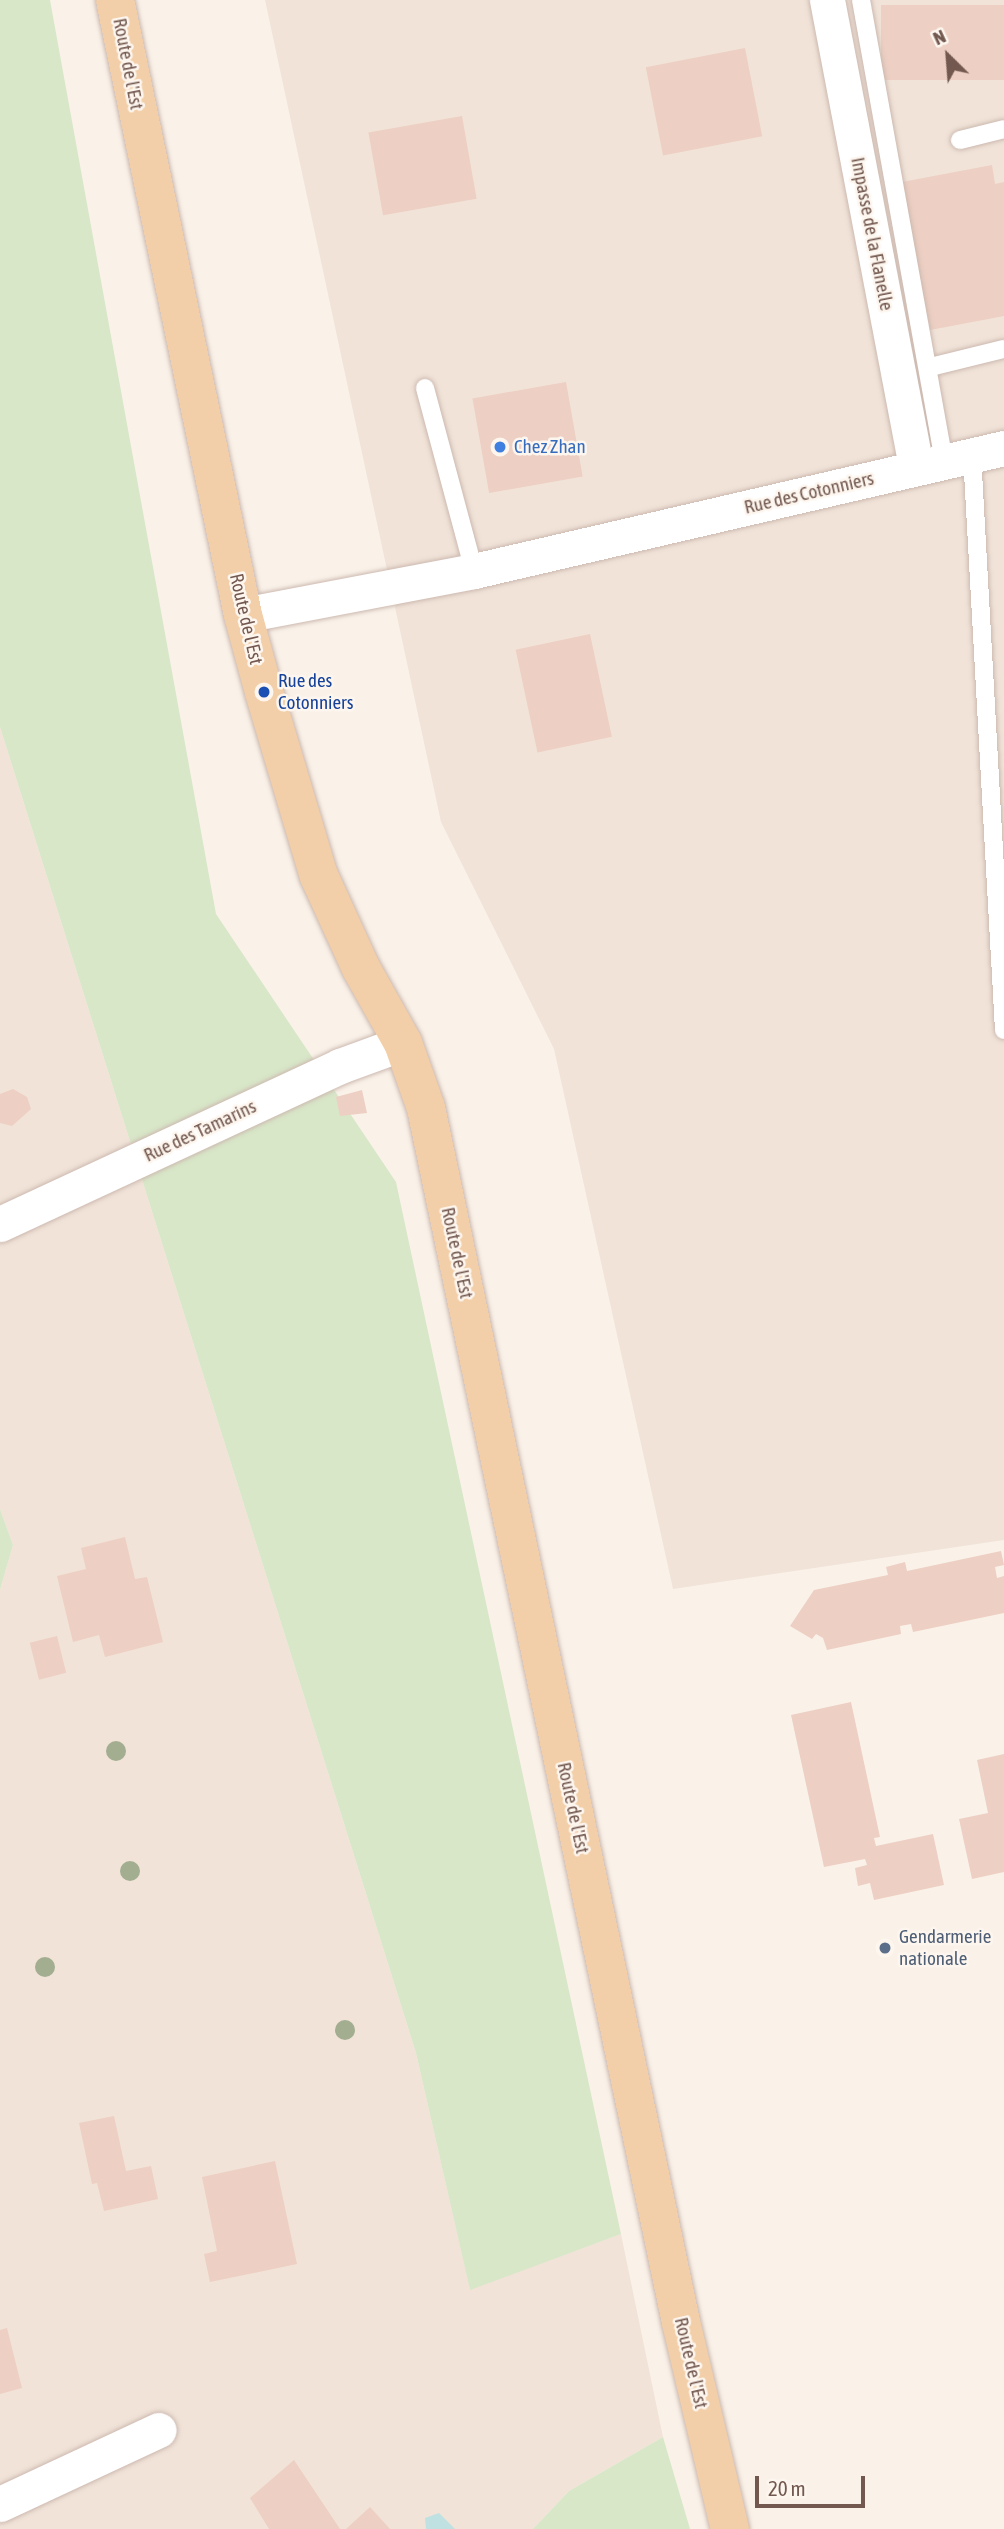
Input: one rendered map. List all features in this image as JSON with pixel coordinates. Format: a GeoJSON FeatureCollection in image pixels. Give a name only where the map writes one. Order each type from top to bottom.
{"type":"FeatureCollection","features":[{"type":"Feature","properties":{"kind":"main road","name":"Route de l'Est"},"geometry":{"type":"LineString","coordinates":[[115,0],[243,615],[319,876],[360,968],[403,1043],[426,1108],[681,2322],[730,2529]]}},
{"type":"Feature","properties":{"kind":"street","name":"Impasse de la Flanelle"},"geometry":{"type":"LineString","coordinates":[[827,0],[959,457]]}},
{"type":"Feature","properties":{"kind":"street","name":"Rue des Cotonniers"},"geometry":{"type":"LineString","coordinates":[[243,615],[474,571],[959,457]]}},
{"type":"Feature","properties":{"kind":"street","name":"Rue des Tamarins"},"geometry":{"type":"LineString","coordinates":[[0,1224],[340,1066],[403,1043]]}},
{"type":"Feature","properties":{"kind":"street"},"geometry":{"type":"LineString","coordinates":[[0,2504],[159,2430]]}},
{"type":"Feature","properties":{"kind":"lane"},"geometry":{"type":"LineString","coordinates":[[861,0],[930,367],[959,457],[1004,1030]]}},
{"type":"Feature","properties":{"kind":"lane"},"geometry":{"type":"LineString","coordinates":[[960,140],[1004,129]]}},
{"type":"Feature","properties":{"kind":"lane"},"geometry":{"type":"LineString","coordinates":[[930,367],[1004,349]]}},
{"type":"Feature","properties":{"kind":"lane"},"geometry":{"type":"LineString","coordinates":[[425,388],[474,571]]}},
{"type":"Feature","properties":{"kind":"shaded area"},"geometry":{"type":"Polygon","coordinates":[[[265,0],[1004,0],[1004,1540],[673,1589],[554,1049],[441,822],[265,0]]]}},
{"type":"Feature","properties":{"kind":"shaded area"},"geometry":{"type":"Polygon","coordinates":[[[0,727],[416,2053],[470,2289],[621,2234],[663,2437],[569,2491],[533,2529],[0,2529],[0,1590],[13,1545],[0,1509],[0,727]]]}},
{"type":"Feature","properties":{"kind":"green space"},"geometry":{"type":"Polygon","coordinates":[[[0,0],[50,0],[216,914],[396,1182],[621,2234],[470,2290],[416,2053],[0,727],[0,0]]]}},
{"type":"Feature","properties":{"kind":"green space"},"geometry":{"type":"Polygon","coordinates":[[[0,1509],[13,1545],[0,1590],[0,1509]]]}},
{"type":"Feature","properties":{"kind":"green space"},"geometry":{"type":"Polygon","coordinates":[[[663,2437],[690,2529],[533,2529],[569,2491],[663,2437]]]}},
{"type":"Feature","properties":{"kind":"water"},"geometry":{"type":"Polygon","coordinates":[[[439,2513],[455,2529],[426,2529],[425,2518],[439,2513]]]}},
{"type":"Feature","properties":{"kind":"building"},"geometry":{"type":"Polygon","coordinates":[[[881,5],[1004,5],[1004,80],[881,80],[881,5]]]}},
{"type":"Feature","properties":{"kind":"building"},"geometry":{"type":"Polygon","coordinates":[[[745,48],[762,136],[663,156],[646,67],[745,48]]]}},
{"type":"Feature","properties":{"kind":"building"},"geometry":{"type":"Polygon","coordinates":[[[462,116],[477,199],[383,215],[368,132],[462,116]]]}},
{"type":"Feature","properties":{"kind":"building"},"geometry":{"type":"Polygon","coordinates":[[[992,165],[995,184],[1004,182],[1004,316],[930,330],[902,182],[992,165]]]}},
{"type":"Feature","properties":{"kind":"building"},"geometry":{"type":"Polygon","coordinates":[[[566,382],[583,477],[489,493],[472,398],[566,382]]]}},
{"type":"Feature","properties":{"kind":"building"},"geometry":{"type":"Polygon","coordinates":[[[590,634],[612,737],[537,753],[516,650],[590,634]]]}},
{"type":"Feature","properties":{"kind":"building"},"geometry":{"type":"Polygon","coordinates":[[[13,1089],[27,1097],[31,1109],[12,1126],[0,1123],[0,1094],[13,1089]]]}},
{"type":"Feature","properties":{"kind":"building"},"geometry":{"type":"Polygon","coordinates":[[[362,1090],[367,1113],[340,1116],[336,1097],[362,1090]]]}},
{"type":"Feature","properties":{"kind":"building"},"geometry":{"type":"Polygon","coordinates":[[[125,1537],[135,1579],[147,1577],[163,1642],[105,1657],[99,1635],[73,1642],[57,1576],[86,1569],[81,1548],[125,1537]]]}},
{"type":"Feature","properties":{"kind":"building"},"geometry":{"type":"Polygon","coordinates":[[[1001,1551],[1004,1565],[995,1567],[997,1578],[1004,1576],[1004,1613],[913,1632],[911,1624],[900,1626],[901,1634],[827,1650],[823,1638],[816,1634],[812,1639],[790,1626],[814,1590],[888,1575],[886,1567],[905,1562],[907,1571],[1001,1551]]]}},
{"type":"Feature","properties":{"kind":"building"},"geometry":{"type":"Polygon","coordinates":[[[57,1636],[66,1673],[39,1680],[30,1643],[57,1636]]]}},
{"type":"Feature","properties":{"kind":"building"},"geometry":{"type":"Polygon","coordinates":[[[851,1702],[880,1837],[874,1838],[876,1846],[933,1834],[944,1885],[874,1900],[870,1883],[858,1886],[855,1868],[867,1865],[865,1859],[824,1867],[791,1715],[851,1702]]]}},
{"type":"Feature","properties":{"kind":"building"},"geometry":{"type":"Polygon","coordinates":[[[1004,1754],[1004,1872],[972,1879],[959,1819],[988,1813],[977,1760],[1004,1754]]]}},
{"type":"Feature","properties":{"kind":"building"},"geometry":{"type":"Polygon","coordinates":[[[114,2116],[126,2171],[151,2166],[158,2199],[104,2211],[97,2183],[92,2184],[79,2123],[114,2116]]]}},
{"type":"Feature","properties":{"kind":"building"},"geometry":{"type":"Polygon","coordinates":[[[275,2161],[297,2264],[210,2282],[204,2254],[217,2251],[202,2177],[275,2161]]]}},
{"type":"Feature","properties":{"kind":"building"},"geometry":{"type":"Polygon","coordinates":[[[7,2328],[22,2388],[0,2394],[0,2330],[7,2328]]]}},
{"type":"Feature","properties":{"kind":"building"},"geometry":{"type":"Polygon","coordinates":[[[294,2460],[340,2529],[269,2529],[250,2498],[294,2460]]]}},
{"type":"Feature","properties":{"kind":"building"},"geometry":{"type":"Polygon","coordinates":[[[370,2507],[390,2529],[346,2529],[370,2507]]]}},
{"type":"Feature","properties":{"kind":"place","name":"Chez Zhan"},"geometry":{"type":"Point","coordinates":[500,447]}},
{"type":"Feature","properties":{"kind":"place","name":"Rue des Cotonniers"},"geometry":{"type":"Point","coordinates":[264,692]}},
{"type":"Feature","properties":{"kind":"place","name":"Gendarmerie nationale"},"geometry":{"type":"Point","coordinates":[885,1948]}}]}
